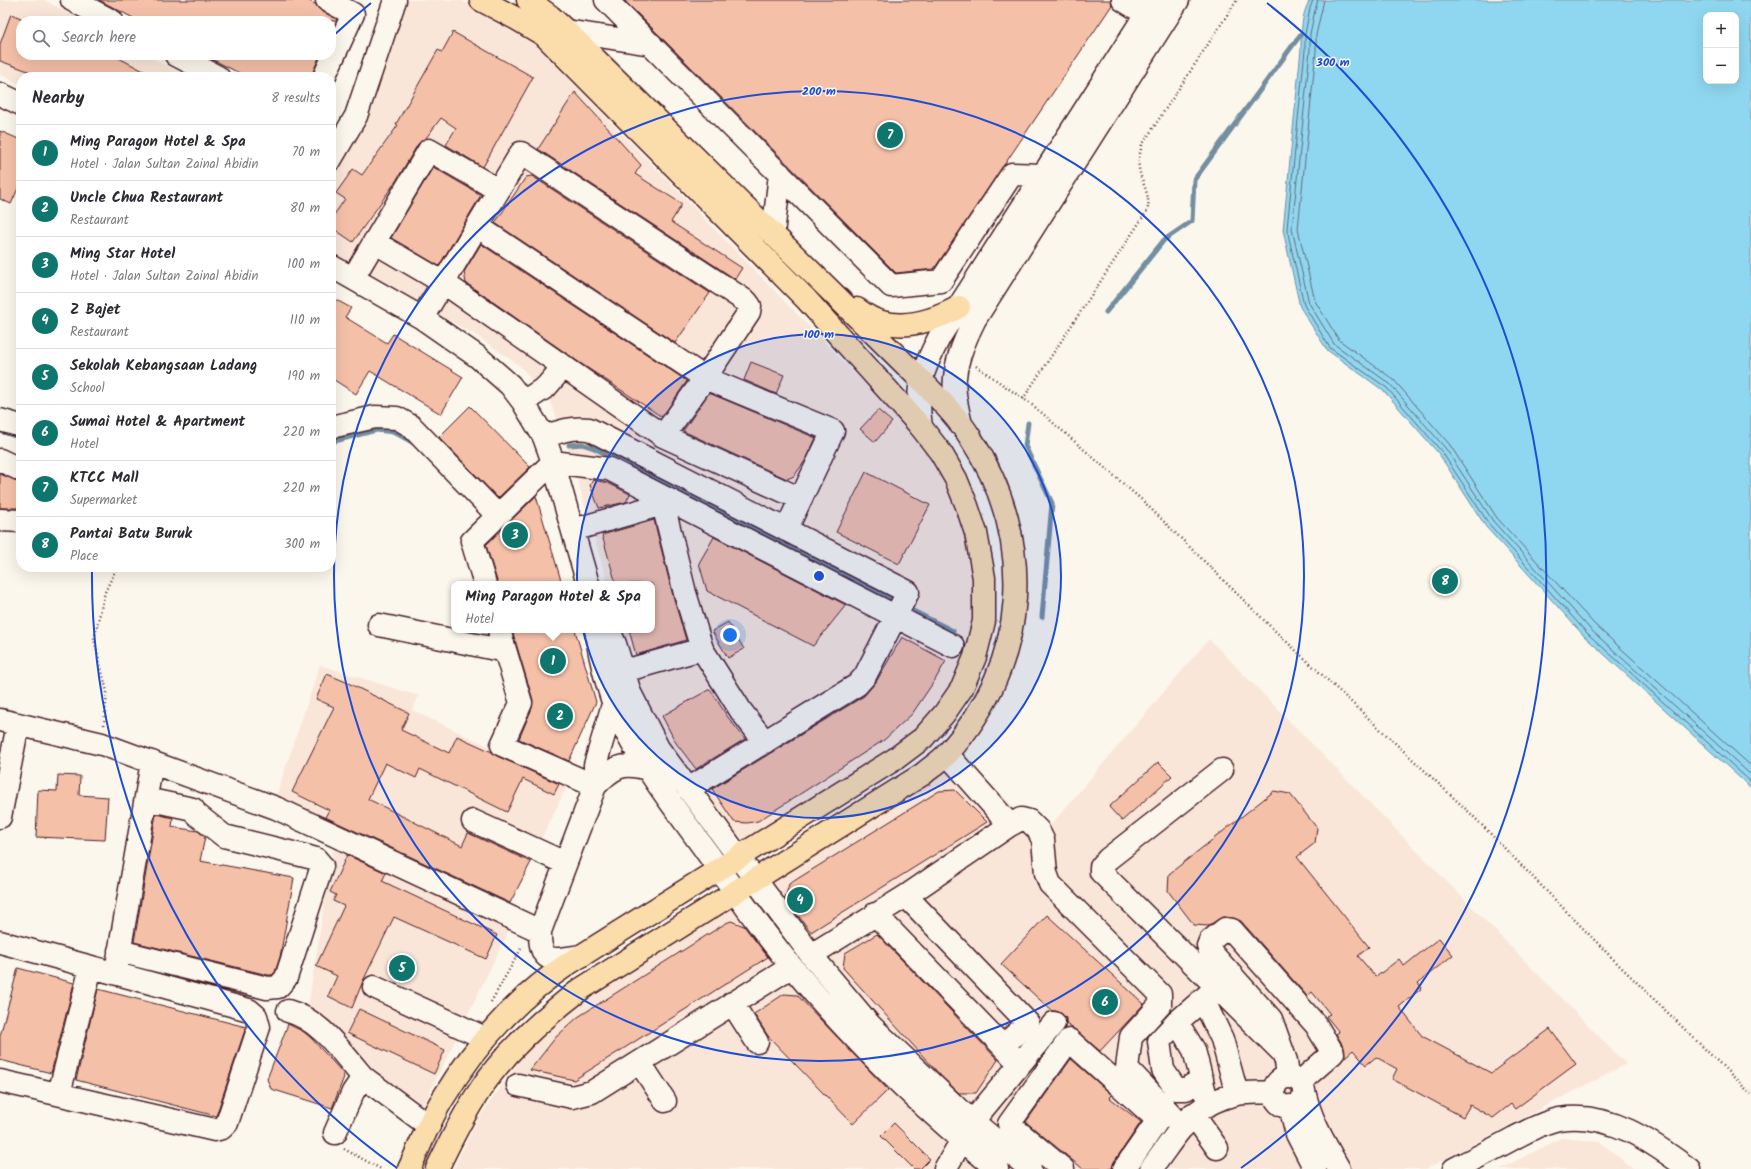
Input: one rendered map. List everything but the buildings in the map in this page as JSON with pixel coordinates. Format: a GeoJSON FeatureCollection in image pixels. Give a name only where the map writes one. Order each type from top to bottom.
{"type":"FeatureCollection","features":[{"type":"Feature","properties":{"kind":"main road"},"geometry":{"type":"LineString","coordinates":[[409,1169],[442,1101],[485,1038],[507,1013],[547,978],[895,759],[923,738],[944,714],[962,688],[975,657],[984,621],[984,578],[981,556],[968,506],[956,479],[941,454],[921,427],[806,299],[544,36],[517,19],[481,0]]}},
{"type":"Feature","properties":{"kind":"main road"},"geometry":{"type":"LineString","coordinates":[[437,1169],[462,1118],[476,1094],[501,1063],[550,1014],[581,989],[923,774],[948,754],[976,718],[994,684],[1006,649],[1013,619],[1016,586],[1013,547],[1000,494],[986,465],[961,425],[921,380],[773,234],[566,31],[528,0]]}},
{"type":"Feature","properties":{"kind":"main road"},"geometry":{"type":"LineString","coordinates":[[830,291],[871,318],[892,324],[927,321],[943,316],[959,307]]}},
{"type":"Feature","properties":{"kind":"street"},"geometry":{"type":"LineString","coordinates":[[72,0],[102,16]]}},
{"type":"Feature","properties":{"kind":"street"},"geometry":{"type":"LineString","coordinates":[[327,0],[353,14],[336,51]]}},
{"type":"Feature","properties":{"kind":"street"},"geometry":{"type":"LineString","coordinates":[[336,150],[356,116],[395,0]]}},
{"type":"Feature","properties":{"kind":"street"},"geometry":{"type":"LineString","coordinates":[[606,0],[651,44],[784,184],[891,286],[941,281],[1012,174],[1044,175]]}},
{"type":"Feature","properties":{"kind":"street"},"geometry":{"type":"LineString","coordinates":[[921,427],[919,402],[921,380],[930,356],[959,307],[1151,7],[1123,0]]}},
{"type":"Feature","properties":{"kind":"street"},"geometry":{"type":"LineString","coordinates":[[961,425],[955,393],[956,377],[964,342],[975,319],[1178,0]]}},
{"type":"Feature","properties":{"kind":"street"},"geometry":{"type":"LineString","coordinates":[[566,31],[651,44]]}},
{"type":"Feature","properties":{"kind":"street"},"geometry":{"type":"LineString","coordinates":[[186,60],[208,72]]}},
{"type":"Feature","properties":{"kind":"street"},"geometry":{"type":"LineString","coordinates":[[326,72],[332,60]]}},
{"type":"Feature","properties":{"kind":"street"},"geometry":{"type":"LineString","coordinates":[[0,94],[16,102]]}},
{"type":"Feature","properties":{"kind":"street"},"geometry":{"type":"LineString","coordinates":[[353,278],[429,150],[498,190]]}},
{"type":"Feature","properties":{"kind":"street"},"geometry":{"type":"LineString","coordinates":[[422,318],[521,152],[747,302],[750,306],[749,312],[705,378],[663,436]]}},
{"type":"Feature","properties":{"kind":"street"},"geometry":{"type":"LineString","coordinates":[[743,153],[784,184],[795,205],[832,242]]}},
{"type":"Feature","properties":{"kind":"street"},"geometry":{"type":"LineString","coordinates":[[773,234],[784,184]]}},
{"type":"Feature","properties":{"kind":"street"},"geometry":{"type":"LineString","coordinates":[[477,226],[705,378],[833,431],[786,530]]}},
{"type":"Feature","properties":{"kind":"street"},"geometry":{"type":"LineString","coordinates":[[374,242],[444,282],[663,436],[801,499]]}},
{"type":"Feature","properties":{"kind":"street"},"geometry":{"type":"LineString","coordinates":[[336,269],[422,318],[478,357],[496,371],[523,402],[544,437],[553,462],[587,581]]}},
{"type":"Feature","properties":{"kind":"street"},"geometry":{"type":"LineString","coordinates":[[523,402],[546,387],[564,366]]}},
{"type":"Feature","properties":{"kind":"street"},"geometry":{"type":"LineString","coordinates":[[336,427],[375,417],[397,418],[411,426],[498,516]]}},
{"type":"Feature","properties":{"kind":"street"},"geometry":{"type":"LineString","coordinates":[[0,420],[16,425]]}},
{"type":"Feature","properties":{"kind":"street"},"geometry":{"type":"LineString","coordinates":[[544,437],[564,430],[576,428],[589,429],[908,592],[865,676],[857,685],[688,789]]}},
{"type":"Feature","properties":{"kind":"street"},"geometry":{"type":"LineString","coordinates":[[0,460],[16,468]]}},
{"type":"Feature","properties":{"kind":"street"},"geometry":{"type":"LineString","coordinates":[[484,581],[472,542],[553,462]]}},
{"type":"Feature","properties":{"kind":"street"},"geometry":{"type":"LineString","coordinates":[[553,462],[609,469],[664,501],[953,646]]}},
{"type":"Feature","properties":{"kind":"street"},"geometry":{"type":"LineString","coordinates":[[573,530],[664,501]]}},
{"type":"Feature","properties":{"kind":"street"},"geometry":{"type":"LineString","coordinates":[[664,501],[685,593],[702,649],[741,711],[765,742]]}},
{"type":"Feature","properties":{"kind":"street"},"geometry":{"type":"LineString","coordinates":[[0,520],[16,521]]}},
{"type":"Feature","properties":{"kind":"street"},"geometry":{"type":"LineString","coordinates":[[380,625],[505,651]]}},
{"type":"Feature","properties":{"kind":"street"},"geometry":{"type":"LineString","coordinates":[[500,633],[521,702],[502,745],[595,786]]}},
{"type":"Feature","properties":{"kind":"street"},"geometry":{"type":"LineString","coordinates":[[596,633],[599,649],[614,701],[625,731],[647,769],[735,892],[792,967],[854,1037],[899,1083],[962,1140],[997,1169]]}},
{"type":"Feature","properties":{"kind":"street"},"geometry":{"type":"LineString","coordinates":[[610,633],[615,644],[630,693],[658,748],[754,880],[811,955],[870,1025],[973,1121],[1030,1169]]}},
{"type":"Feature","properties":{"kind":"street"},"geometry":{"type":"LineString","coordinates":[[624,671],[702,649]]}},
{"type":"Feature","properties":{"kind":"street"},"geometry":{"type":"LineString","coordinates":[[581,956],[555,959],[546,957],[541,950],[536,929],[565,863],[595,786],[595,765],[614,701]]}},
{"type":"Feature","properties":{"kind":"street"},"geometry":{"type":"LineString","coordinates":[[0,817],[9,722],[102,744],[276,808],[536,929]]}},
{"type":"Feature","properties":{"kind":"street"},"geometry":{"type":"LineString","coordinates":[[948,754],[1010,825]]}},
{"type":"Feature","properties":{"kind":"street"},"geometry":{"type":"LineString","coordinates":[[115,974],[152,762]]}},
{"type":"Feature","properties":{"kind":"street"},"geometry":{"type":"LineString","coordinates":[[595,786],[610,772],[622,766],[634,765],[647,769]]}},
{"type":"Feature","properties":{"kind":"street"},"geometry":{"type":"LineString","coordinates":[[1222,770],[1108,859],[1101,867],[1101,872],[1210,993],[1283,1053]]}},
{"type":"Feature","properties":{"kind":"street"},"geometry":{"type":"LineString","coordinates":[[119,951],[267,988],[278,987],[286,978],[322,866],[316,859],[224,836],[196,814],[192,809],[146,799]]}},
{"type":"Feature","properties":{"kind":"street"},"geometry":{"type":"LineString","coordinates":[[811,955],[906,896],[1010,825],[1021,819],[1029,821],[1038,830],[1043,840],[1046,873],[1050,884],[1160,994],[1160,1005],[1131,1037],[1127,1068],[1194,1115],[1217,1148]]}},
{"type":"Feature","properties":{"kind":"street"},"geometry":{"type":"LineString","coordinates":[[473,821],[565,863]]}},
{"type":"Feature","properties":{"kind":"street"},"geometry":{"type":"LineString","coordinates":[[906,896],[1028,1023],[1003,1046]]}},
{"type":"Feature","properties":{"kind":"street"},"geometry":{"type":"LineString","coordinates":[[875,914],[1020,1064]]}},
{"type":"Feature","properties":{"kind":"street"},"geometry":{"type":"LineString","coordinates":[[1143,1142],[1156,1162],[1194,1115],[1237,1094],[1291,1090],[1333,1053],[1316,1025],[1232,930],[1225,929],[1210,941],[1208,946],[1271,1019],[1283,1053],[1291,1090],[1297,1134],[1315,1169]]}},
{"type":"Feature","properties":{"kind":"street"},"geometry":{"type":"LineString","coordinates":[[0,942],[250,1010],[256,1016],[259,1026],[227,1123],[222,1128],[215,1130],[0,1081]]}},
{"type":"Feature","properties":{"kind":"street"},"geometry":{"type":"LineString","coordinates":[[58,1094],[92,967]]}},
{"type":"Feature","properties":{"kind":"street"},"geometry":{"type":"LineString","coordinates":[[518,1085],[572,1097],[592,1092],[640,1063],[732,1003],[792,967]]}},
{"type":"Feature","properties":{"kind":"street"},"geometry":{"type":"LineString","coordinates":[[374,987],[485,1038]]}},
{"type":"Feature","properties":{"kind":"street"},"geometry":{"type":"LineString","coordinates":[[1202,1079],[1186,1089],[1178,1090],[1163,1070],[1159,1042],[1177,1022],[1210,993]]}},
{"type":"Feature","properties":{"kind":"street"},"geometry":{"type":"LineString","coordinates":[[1210,993],[1237,1094]]}},
{"type":"Feature","properties":{"kind":"street"},"geometry":{"type":"LineString","coordinates":[[732,1003],[758,1042]]}},
{"type":"Feature","properties":{"kind":"street"},"geometry":{"type":"LineString","coordinates":[[288,1011],[301,1014],[313,1021],[363,1077],[429,1126]]}},
{"type":"Feature","properties":{"kind":"street"},"geometry":{"type":"LineString","coordinates":[[1177,1022],[1194,1050],[1202,1079],[1194,1115]]}},
{"type":"Feature","properties":{"kind":"street"},"geometry":{"type":"LineString","coordinates":[[945,1169],[973,1121],[1054,1023]]}},
{"type":"Feature","properties":{"kind":"street"},"geometry":{"type":"LineString","coordinates":[[1063,1169],[1009,1124],[1069,1040],[1158,1120],[1124,1169]]}},
{"type":"Feature","properties":{"kind":"street"},"geometry":{"type":"LineString","coordinates":[[640,1063],[665,1101]]}},
{"type":"Feature","properties":{"kind":"street"},"geometry":{"type":"LineString","coordinates":[[335,1133],[353,1092],[363,1077]]}},
{"type":"Feature","properties":{"kind":"street"},"geometry":{"type":"LineString","coordinates":[[1291,1090],[1309,1112],[1339,1169]]}},
{"type":"Feature","properties":{"kind":"street"},"geometry":{"type":"LineString","coordinates":[[1454,1169],[1536,1127],[1559,1119],[1586,1118],[1627,1129],[1646,1139],[1689,1169]]}},
{"type":"Feature","properties":{"kind":"path"},"geometry":{"type":"LineString","coordinates":[[1023,399],[1147,212],[1149,205],[1148,196],[1139,166],[1142,145],[1236,0]]}},
{"type":"Feature","properties":{"kind":"path"},"geometry":{"type":"LineString","coordinates":[[972,363],[1035,407],[1142,500],[1273,629],[1465,809],[1619,965],[1751,1094]]}},
{"type":"Feature","properties":{"kind":"path"},"geometry":{"type":"LineString","coordinates":[[102,744],[107,692],[94,639],[105,592],[115,572]]}},
{"type":"Feature","properties":{"kind":"path"},"geometry":{"type":"LineString","coordinates":[[490,1004],[536,929]]}},
{"type":"Feature","properties":{"kind":"path"},"geometry":{"type":"LineString","coordinates":[[335,1133],[336,1140],[340,1147],[381,1169]]}},
{"type":"Feature","properties":{"kind":"shaded area"},"geometry":{"type":"Polygon","coordinates":[[[0,0],[44,0],[74,16],[16,16],[16,60],[156,60],[179,72],[16,72],[16,82],[0,74],[0,0]]]}},
{"type":"Feature","properties":{"kind":"shaded area"},"geometry":{"type":"Polygon","coordinates":[[[405,0],[461,0],[508,25],[533,42],[931,452],[965,521],[975,582],[975,611],[969,648],[956,677],[937,704],[909,735],[875,760],[751,837],[738,840],[654,727],[642,701],[622,633],[655,633],[655,581],[607,581],[565,438],[550,402],[520,366],[474,334],[336,258],[336,167],[365,122],[405,0]]]}},
{"type":"Feature","properties":{"kind":"shaded area"},"geometry":{"type":"Polygon","coordinates":[[[1209,639],[1626,1064],[1426,1169],[453,1169],[478,1119],[526,1052],[566,1014],[640,963],[847,835],[966,759],[1041,835],[1209,639]]]}},
{"type":"Feature","properties":{"kind":"shaded area"},"geometry":{"type":"Polygon","coordinates":[[[320,665],[419,696],[412,710],[568,784],[505,913],[274,802],[320,665]]]}},
{"type":"Feature","properties":{"kind":"shaded area"},"geometry":{"type":"Polygon","coordinates":[[[334,842],[510,928],[420,1112],[308,1007],[334,842]]]}},
{"type":"Feature","properties":{"kind":"shaded area"},"geometry":{"type":"Polygon","coordinates":[[[1561,1138],[1600,1142],[1633,1169],[1500,1169],[1561,1138]]]}},
{"type":"Feature","properties":{"kind":"water"},"geometry":{"type":"Polygon","coordinates":[[[1310,0],[1751,0],[1751,788],[1584,636],[1486,527],[1439,454],[1384,391],[1327,350],[1300,307],[1283,230],[1301,49],[1302,24],[1305,11],[1310,0]]]}},
{"type":"Feature","properties":{"kind":"waterway"},"geometry":{"type":"LineString","coordinates":[[1106,312],[1164,240],[1192,221],[1194,180],[1301,34]]}},
{"type":"Feature","properties":{"kind":"waterway"},"geometry":{"type":"LineString","coordinates":[[1028,423],[1025,446],[1052,503],[1042,617]]}},
{"type":"Feature","properties":{"kind":"waterway"},"geometry":{"type":"LineString","coordinates":[[336,441],[376,430],[394,432],[414,443]]}},
{"type":"Feature","properties":{"kind":"waterway"},"geometry":{"type":"LineString","coordinates":[[0,431],[16,436]]}},
{"type":"Feature","properties":{"kind":"waterway"},"geometry":{"type":"LineString","coordinates":[[569,445],[582,444],[594,448],[896,602]]}},
{"type":"Feature","properties":{"kind":"waterway"},"geometry":{"type":"LineString","coordinates":[[905,607],[953,631]]}},
{"type":"Feature","properties":{"kind":"place","name":"KTCC Mall"},"geometry":{"type":"Point","coordinates":[890,135]}},
{"type":"Feature","properties":{"kind":"place","name":"Ming Star Hotel"},"geometry":{"type":"Point","coordinates":[515,535]}},
{"type":"Feature","properties":{"kind":"place","name":"Pantai Batu Buruk"},"geometry":{"type":"Point","coordinates":[1445,581]}},
{"type":"Feature","properties":{"kind":"place","name":"Ming Paragon Hotel & Spa"},"geometry":{"type":"Point","coordinates":[553,661]}},
{"type":"Feature","properties":{"kind":"place","name":"Uncle Chua Restaurant"},"geometry":{"type":"Point","coordinates":[560,716]}},
{"type":"Feature","properties":{"kind":"place","name":"Z Bajet"},"geometry":{"type":"Point","coordinates":[800,900]}},
{"type":"Feature","properties":{"kind":"place","name":"Sekolah Kebangsaan Ladang"},"geometry":{"type":"Point","coordinates":[402,968]}},
{"type":"Feature","properties":{"kind":"place","name":"Sumai Hotel & Apartment"},"geometry":{"type":"Point","coordinates":[1105,1002]}}]}
